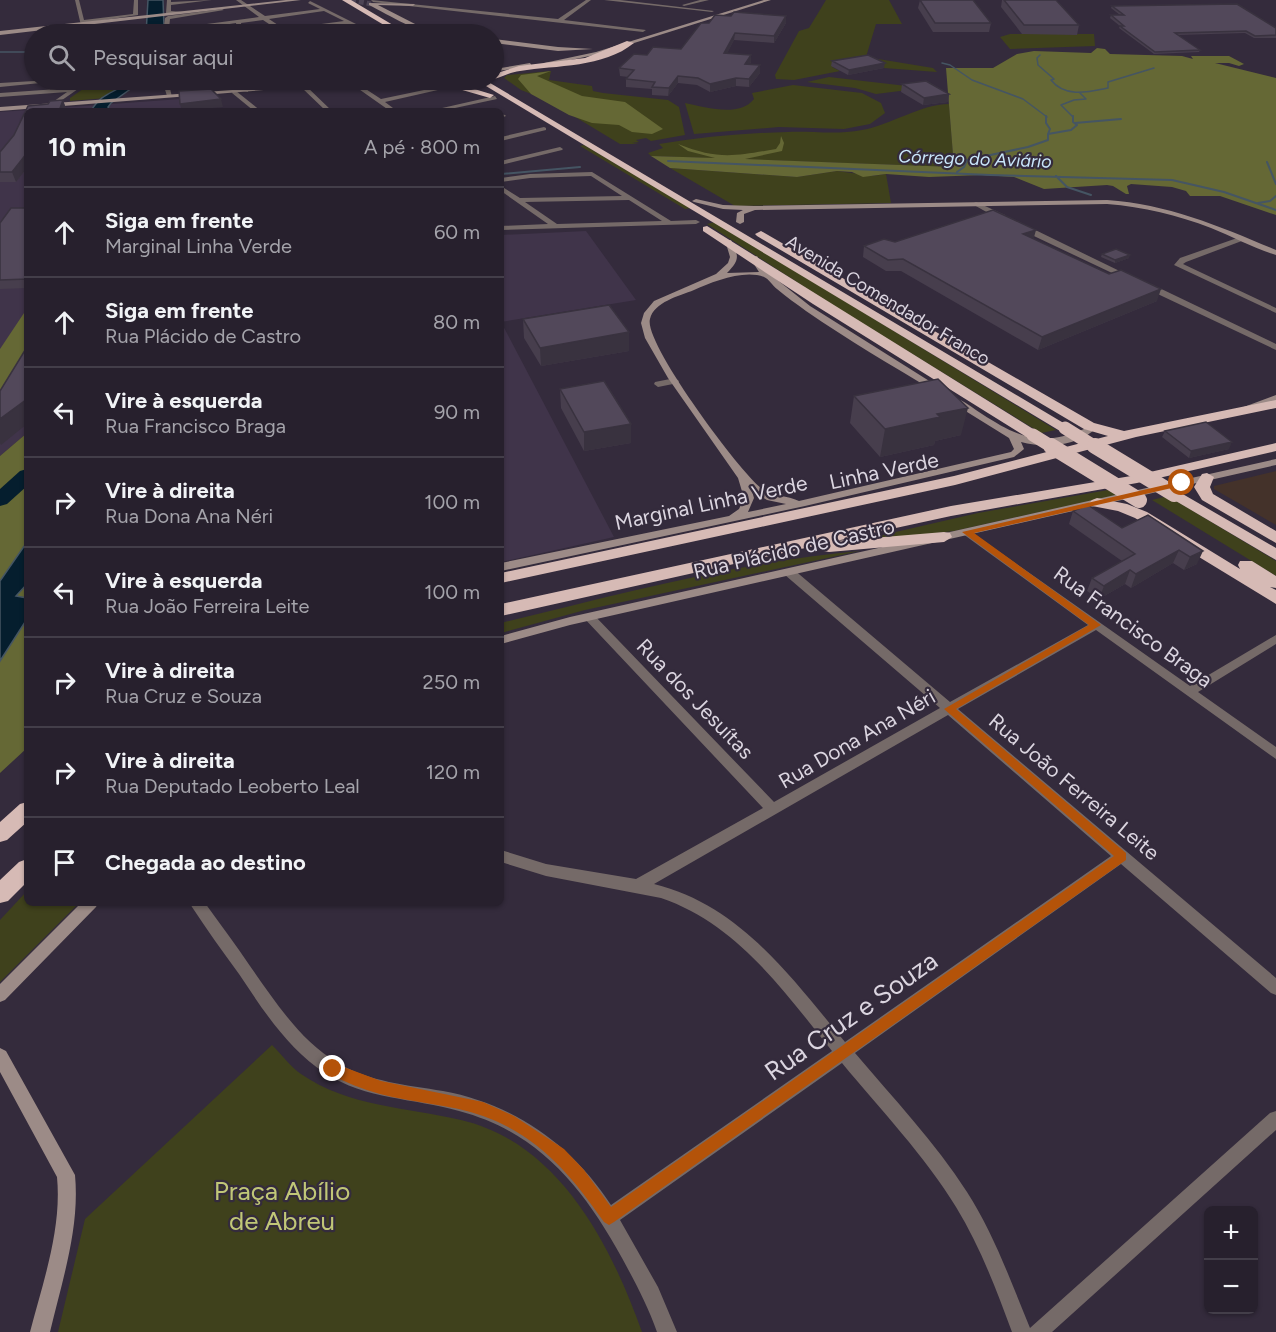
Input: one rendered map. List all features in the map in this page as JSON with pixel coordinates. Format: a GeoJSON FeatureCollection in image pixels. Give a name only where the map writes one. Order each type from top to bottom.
{"type":"FeatureCollection","features":[{"type":"Feature","properties":{"kind":"highway"},"geometry":{"type":"LineString","coordinates":[[343,2],[365,24]]}},
{"type":"Feature","properties":{"kind":"highway"},"geometry":{"type":"LineString","coordinates":[[343,2],[381,24]]}},
{"type":"Feature","properties":{"kind":"highway"},"geometry":{"type":"LineString","coordinates":[[504,72],[595,57],[630,43]]}},
{"type":"Feature","properties":{"kind":"highway"},"geometry":{"type":"LineString","coordinates":[[476,90],[495,95],[495,90]]}},
{"type":"Feature","properties":{"kind":"highway","name":"Avenida Comendador Franco"},"geometry":{"type":"LineString","coordinates":[[485,90],[663,189],[1276,555]]}},
{"type":"Feature","properties":{"kind":"highway","name":"Avenida Comendador Franco"},"geometry":{"type":"LineString","coordinates":[[490,90],[590,159]]}},
{"type":"Feature","properties":{"kind":"highway"},"geometry":{"type":"LineString","coordinates":[[663,189],[696,201],[771,239],[1089,426],[1109,433],[1125,435]]}},
{"type":"Feature","properties":{"kind":"highway","name":"Avenida Comendador Franco"},"geometry":{"type":"LineString","coordinates":[[677,211],[1033,435],[1276,583]]}},
{"type":"Feature","properties":{"kind":"highway"},"geometry":{"type":"LineString","coordinates":[[771,239],[777,249],[807,274]]}},
{"type":"Feature","properties":{"kind":"highway","name":"Linha Verde"},"geometry":{"type":"LineString","coordinates":[[504,577],[955,480],[1125,435],[1276,404]]}},
{"type":"Feature","properties":{"kind":"highway"},"geometry":{"type":"LineString","coordinates":[[504,609],[951,511],[1148,477],[1276,447]]}},
{"type":"Feature","properties":{"kind":"highway"},"geometry":{"type":"LineString","coordinates":[[936,473],[1010,466]]}},
{"type":"Feature","properties":{"kind":"highway"},"geometry":{"type":"LineString","coordinates":[[1207,477],[1202,487],[1207,497],[1276,538]]}},
{"type":"Feature","properties":{"kind":"highway"},"geometry":{"type":"LineString","coordinates":[[1097,503],[1122,507],[1142,515],[1276,598]]}},
{"type":"Feature","properties":{"kind":"highway"},"geometry":{"type":"LineString","coordinates":[[752,554],[944,537]]}},
{"type":"Feature","properties":{"kind":"highway"},"geometry":{"type":"LineString","coordinates":[[0,834],[24,813]]}},
{"type":"Feature","properties":{"kind":"highway"},"geometry":{"type":"LineString","coordinates":[[0,894],[24,871]]}},
{"type":"Feature","properties":{"kind":"main road"},"geometry":{"type":"LineString","coordinates":[[74,24],[299,0]]}},
{"type":"Feature","properties":{"kind":"main road"},"geometry":{"type":"LineString","coordinates":[[504,73],[630,43],[769,0]]}},
{"type":"Feature","properties":{"kind":"main road"},"geometry":{"type":"LineString","coordinates":[[372,2],[413,5]]}},
{"type":"Feature","properties":{"kind":"main road"},"geometry":{"type":"LineString","coordinates":[[372,2],[411,24]]}},
{"type":"Feature","properties":{"kind":"main road"},"geometry":{"type":"LineString","coordinates":[[386,11],[391,6],[413,5]]}},
{"type":"Feature","properties":{"kind":"main road"},"geometry":{"type":"LineString","coordinates":[[0,33],[24,30]]}},
{"type":"Feature","properties":{"kind":"main road"},"geometry":{"type":"LineString","coordinates":[[504,42],[558,49],[595,49],[630,43]]}},
{"type":"Feature","properties":{"kind":"main road"},"geometry":{"type":"LineString","coordinates":[[558,49],[573,53],[566,60]]}},
{"type":"Feature","properties":{"kind":"main road"},"geometry":{"type":"LineString","coordinates":[[0,109],[257,90]]}},
{"type":"Feature","properties":{"kind":"main road"},"geometry":{"type":"LineString","coordinates":[[696,201],[723,207],[754,208],[1135,203],[1177,213],[1276,253]]}},
{"type":"Feature","properties":{"kind":"main road"},"geometry":{"type":"LineString","coordinates":[[740,222],[741,213],[754,208]]}},
{"type":"Feature","properties":{"kind":"main road"},"geometry":{"type":"LineString","coordinates":[[728,242],[734,260],[728,269],[718,276],[668,297],[650,309],[644,325],[648,338],[673,378],[743,477],[763,494],[777,500],[805,503]]}},
{"type":"Feature","properties":{"kind":"main road","name":"Avenida Comendador Franco"},"geometry":{"type":"LineString","coordinates":[[754,258],[758,268],[765,275],[800,303],[1014,437]]}},
{"type":"Feature","properties":{"kind":"main road"},"geometry":{"type":"LineString","coordinates":[[718,276],[751,273],[786,280]]}},
{"type":"Feature","properties":{"kind":"main road"},"geometry":{"type":"LineString","coordinates":[[1234,411],[1276,398]]}},
{"type":"Feature","properties":{"kind":"main road"},"geometry":{"type":"LineString","coordinates":[[1014,437],[1031,443],[1049,442],[1085,432],[1089,426]]}},
{"type":"Feature","properties":{"kind":"main road","name":"Marginal Linha Verde"},"geometry":{"type":"LineString","coordinates":[[504,566],[805,503],[1014,454],[1019,448],[1014,437]]}},
{"type":"Feature","properties":{"kind":"main road"},"geometry":{"type":"LineString","coordinates":[[1097,503],[1276,462]]}},
{"type":"Feature","properties":{"kind":"main road"},"geometry":{"type":"LineString","coordinates":[[729,519],[743,511],[747,505],[749,498],[743,477]]}},
{"type":"Feature","properties":{"kind":"main road","name":"Rua Plácido de Castro"},"geometry":{"type":"LineString","coordinates":[[504,639],[589,617],[1097,503]]}},
{"type":"Feature","properties":{"kind":"main road"},"geometry":{"type":"LineString","coordinates":[[0,995],[88,906]]}},
{"type":"Feature","properties":{"kind":"main road"},"geometry":{"type":"LineString","coordinates":[[0,1056],[66,1175],[68,1187],[67,1213],[40,1332]]}},
{"type":"Feature","properties":{"kind":"street"},"geometry":{"type":"LineString","coordinates":[[77,0],[82,23],[135,15],[136,0]]}},
{"type":"Feature","properties":{"kind":"street"},"geometry":{"type":"LineString","coordinates":[[168,24],[169,2],[210,0]]}},
{"type":"Feature","properties":{"kind":"street"},"geometry":{"type":"LineString","coordinates":[[238,0],[272,24]]}},
{"type":"Feature","properties":{"kind":"street"},"geometry":{"type":"LineString","coordinates":[[413,5],[423,0]]}},
{"type":"Feature","properties":{"kind":"street"},"geometry":{"type":"LineString","coordinates":[[559,21],[589,0]]}},
{"type":"Feature","properties":{"kind":"street"},"geometry":{"type":"LineString","coordinates":[[606,0],[712,11]]}},
{"type":"Feature","properties":{"kind":"street"},"geometry":{"type":"LineString","coordinates":[[674,7],[707,0]]}},
{"type":"Feature","properties":{"kind":"street"},"geometry":{"type":"LineString","coordinates":[[310,2],[354,24]]}},
{"type":"Feature","properties":{"kind":"street"},"geometry":{"type":"LineString","coordinates":[[413,5],[643,30]]}},
{"type":"Feature","properties":{"kind":"street"},"geometry":{"type":"LineString","coordinates":[[168,15],[222,10]]}},
{"type":"Feature","properties":{"kind":"street"},"geometry":{"type":"LineString","coordinates":[[220,24],[324,10]]}},
{"type":"Feature","properties":{"kind":"street"},"geometry":{"type":"LineString","coordinates":[[337,24],[349,22]]}},
{"type":"Feature","properties":{"kind":"street"},"geometry":{"type":"LineString","coordinates":[[0,85],[24,83]]}},
{"type":"Feature","properties":{"kind":"street"},"geometry":{"type":"LineString","coordinates":[[0,95],[72,90]]}},
{"type":"Feature","properties":{"kind":"street"},"geometry":{"type":"LineString","coordinates":[[52,105],[72,90]]}},
{"type":"Feature","properties":{"kind":"street"},"geometry":{"type":"LineString","coordinates":[[168,90],[170,96]]}},
{"type":"Feature","properties":{"kind":"street"},"geometry":{"type":"LineString","coordinates":[[307,90],[326,108]]}},
{"type":"Feature","properties":{"kind":"street"},"geometry":{"type":"LineString","coordinates":[[364,90],[390,108]]}},
{"type":"Feature","properties":{"kind":"street"},"geometry":{"type":"LineString","coordinates":[[381,101],[434,90]]}},
{"type":"Feature","properties":{"kind":"street"},"geometry":{"type":"LineString","coordinates":[[234,92],[254,108]]}},
{"type":"Feature","properties":{"kind":"street"},"geometry":{"type":"LineString","coordinates":[[444,108],[495,95]]}},
{"type":"Feature","properties":{"kind":"street"},"geometry":{"type":"LineString","coordinates":[[504,138],[544,129]]}},
{"type":"Feature","properties":{"kind":"street"},"geometry":{"type":"LineString","coordinates":[[504,162],[560,149]]}},
{"type":"Feature","properties":{"kind":"street"},"geometry":{"type":"LineString","coordinates":[[504,180],[530,176],[592,174],[670,223]]}},
{"type":"Feature","properties":{"kind":"street"},"geometry":{"type":"LineString","coordinates":[[504,190],[555,226]]}},
{"type":"Feature","properties":{"kind":"street"},"geometry":{"type":"LineString","coordinates":[[518,200],[631,198]]}},
{"type":"Feature","properties":{"kind":"street"},"geometry":{"type":"LineString","coordinates":[[976,204],[1276,347]]}},
{"type":"Feature","properties":{"kind":"street"},"geometry":{"type":"LineString","coordinates":[[504,228],[696,222]]}},
{"type":"Feature","properties":{"kind":"street"},"geometry":{"type":"LineString","coordinates":[[1243,239],[1183,260],[1178,266],[1276,311]]}},
{"type":"Feature","properties":{"kind":"street"},"geometry":{"type":"LineString","coordinates":[[656,381],[673,378]]}},
{"type":"Feature","properties":{"kind":"street","name":"Rua Francisco Braga"},"geometry":{"type":"LineString","coordinates":[[967,532],[1276,754]]}},
{"type":"Feature","properties":{"kind":"street","name":"Rua João Ferreira Leite"},"geometry":{"type":"LineString","coordinates":[[789,572],[1276,988]]}},
{"type":"Feature","properties":{"kind":"street","name":"Rua dos Jesuítas"},"geometry":{"type":"LineString","coordinates":[[589,617],[772,809]]}},
{"type":"Feature","properties":{"kind":"street","name":"Rua Dona Ana Néri"},"geometry":{"type":"LineString","coordinates":[[637,886],[1096,625]]}},
{"type":"Feature","properties":{"kind":"street"},"geometry":{"type":"LineString","coordinates":[[1189,692],[1276,639]]}},
{"type":"Feature","properties":{"kind":"street","name":"Rua Cruz e Souza"},"geometry":{"type":"LineString","coordinates":[[609,1217],[1122,856]]}},
{"type":"Feature","properties":{"kind":"street"},"geometry":{"type":"LineString","coordinates":[[504,857],[542,869],[637,886],[691,903],[733,929],[784,980],[932,1159],[967,1206],[984,1238],[1022,1332]]}},
{"type":"Feature","properties":{"kind":"street"},"geometry":{"type":"LineString","coordinates":[[199,906],[286,1028],[313,1055],[333,1069],[358,1081],[381,1088],[459,1102],[483,1109],[509,1120],[559,1154],[579,1175],[609,1217],[645,1282],[667,1332]]}},
{"type":"Feature","properties":{"kind":"street"},"geometry":{"type":"LineString","coordinates":[[1038,1332],[1276,1119]]}},
{"type":"Feature","properties":{"kind":"shaded area"},"geometry":{"type":"Polygon","coordinates":[[[181,99],[182,108],[56,108],[181,99]]]}},
{"type":"Feature","properties":{"kind":"shaded area"},"geometry":{"type":"Polygon","coordinates":[[[24,110],[24,436],[0,456],[0,112],[24,110]]]}},
{"type":"Feature","properties":{"kind":"shaded area"},"geometry":{"type":"Polygon","coordinates":[[[586,231],[636,300],[504,322],[504,235],[586,231]]]}},
{"type":"Feature","properties":{"kind":"shaded area"},"geometry":{"type":"Polygon","coordinates":[[[504,328],[614,537],[504,561],[504,328]]]}},
{"type":"Feature","properties":{"kind":"shaded area"},"geometry":{"type":"Polygon","coordinates":[[[1276,471],[1276,525],[1214,489],[1214,486],[1276,471]]]}},
{"type":"Feature","properties":{"kind":"green space"},"geometry":{"type":"Polygon","coordinates":[[[826,0],[889,0],[902,24],[876,24],[866,57],[933,68],[937,72],[884,68],[867,60],[832,67],[840,71],[794,80],[776,79],[775,75],[799,31],[809,28],[826,0]]]}},
{"type":"Feature","properties":{"kind":"green space"},"geometry":{"type":"Polygon","coordinates":[[[1010,34],[1094,34],[1095,46],[1010,49],[1000,37],[1010,34]]]}},
{"type":"Feature","properties":{"kind":"green space"},"geometry":{"type":"Polygon","coordinates":[[[1097,48],[1105,49],[1110,54],[1182,56],[1193,59],[1191,56],[1229,56],[1244,64],[1239,66],[1215,63],[1276,78],[1276,215],[1220,196],[1190,196],[1186,191],[1172,187],[1131,184],[1127,186],[1129,194],[1126,194],[1107,185],[1044,189],[1014,177],[982,175],[929,177],[886,174],[863,177],[852,172],[837,171],[797,177],[670,168],[651,156],[715,158],[688,151],[678,144],[704,153],[727,155],[776,149],[781,136],[784,143],[782,151],[745,159],[954,167],[946,68],[993,68],[1017,54],[1034,51],[1091,53],[1097,48]]]}},
{"type":"Feature","properties":{"kind":"green space"},"geometry":{"type":"Polygon","coordinates":[[[551,71],[549,80],[592,86],[593,91],[668,100],[679,107],[685,135],[651,141],[646,138],[632,143],[639,144],[620,144],[547,100],[521,90],[504,78],[507,75],[551,71]]]}},
{"type":"Feature","properties":{"kind":"green space"},"geometry":{"type":"Polygon","coordinates":[[[551,71],[537,76],[582,96],[625,102],[663,129],[652,134],[632,132],[619,125],[592,123],[569,115],[531,94],[518,79],[521,75],[551,71]]]}},
{"type":"Feature","properties":{"kind":"green space"},"geometry":{"type":"Polygon","coordinates":[[[829,77],[924,88],[876,94],[855,88],[807,82],[829,77]]]}},
{"type":"Feature","properties":{"kind":"green space"},"geometry":{"type":"Polygon","coordinates":[[[793,85],[862,93],[881,103],[885,113],[870,124],[844,129],[779,127],[694,134],[685,103],[712,109],[731,110],[748,105],[754,99],[752,93],[793,85]]]}},
{"type":"Feature","properties":{"kind":"green space"},"geometry":{"type":"Polygon","coordinates":[[[82,90],[116,90],[106,98],[70,101],[70,98],[82,90]]]}},
{"type":"Feature","properties":{"kind":"green space"},"geometry":{"type":"Polygon","coordinates":[[[949,104],[954,167],[651,156],[648,153],[663,148],[659,144],[707,137],[862,130],[928,107],[949,104]]]}},
{"type":"Feature","properties":{"kind":"green space"},"geometry":{"type":"Polygon","coordinates":[[[584,145],[691,208],[685,209],[580,146],[584,145]]]}},
{"type":"Feature","properties":{"kind":"green space"},"geometry":{"type":"Polygon","coordinates":[[[670,168],[797,177],[837,171],[873,176],[886,174],[891,203],[735,206],[670,168]]]}},
{"type":"Feature","properties":{"kind":"green space"},"geometry":{"type":"Polygon","coordinates":[[[715,222],[1056,430],[1041,433],[831,304],[707,224],[715,222]]]}},
{"type":"Feature","properties":{"kind":"green space"},"geometry":{"type":"Polygon","coordinates":[[[24,313],[24,377],[0,412],[0,349],[24,313]]]}},
{"type":"Feature","properties":{"kind":"green space"},"geometry":{"type":"Polygon","coordinates":[[[24,436],[24,751],[0,773],[0,456],[24,436]]]}},
{"type":"Feature","properties":{"kind":"green space"},"geometry":{"type":"Polygon","coordinates":[[[1108,490],[1117,495],[954,531],[848,543],[978,513],[1108,490]]]}},
{"type":"Feature","properties":{"kind":"green space"},"geometry":{"type":"Polygon","coordinates":[[[1168,496],[1276,561],[1276,576],[1152,500],[1168,496]]]}},
{"type":"Feature","properties":{"kind":"green space"},"geometry":{"type":"Polygon","coordinates":[[[860,551],[585,610],[504,632],[504,622],[634,590],[724,571],[860,551]]]}},
{"type":"Feature","properties":{"kind":"green space"},"geometry":{"type":"Polygon","coordinates":[[[24,894],[24,906],[76,906],[0,982],[0,920],[24,894]]]}},
{"type":"Feature","properties":{"kind":"green space","name":"Praça Abílio de Abreu"},"geometry":{"type":"Polygon","coordinates":[[[272,1045],[301,1074],[319,1085],[358,1100],[461,1120],[496,1132],[526,1151],[553,1174],[577,1202],[597,1233],[614,1265],[642,1332],[58,1332],[85,1219],[272,1045]]]}},
{"type":"Feature","properties":{"kind":"water"},"geometry":{"type":"Polygon","coordinates":[[[148,0],[163,0],[164,24],[147,24],[148,0]]]}},
{"type":"Feature","properties":{"kind":"water"},"geometry":{"type":"Polygon","coordinates":[[[115,90],[129,90],[111,103],[108,108],[93,108],[115,90]]]}},
{"type":"Feature","properties":{"kind":"water"},"geometry":{"type":"Polygon","coordinates":[[[24,546],[24,587],[16,596],[24,597],[24,624],[0,661],[0,581],[24,546]]]}},
{"type":"Feature","properties":{"kind":"building"},"geometry":{"type":"Polygon","coordinates":[[[920,0],[973,0],[991,23],[935,23],[920,0]]]}},
{"type":"Feature","properties":{"kind":"building"},"geometry":{"type":"Polygon","coordinates":[[[1004,0],[1056,0],[1079,25],[1024,25],[1004,0]]]}},
{"type":"Feature","properties":{"kind":"building"},"geometry":{"type":"Polygon","coordinates":[[[1237,4],[1276,28],[1276,35],[1255,36],[1246,31],[1175,33],[1200,50],[1155,52],[1120,26],[1124,26],[1111,15],[1124,15],[1112,6],[1237,4]]]}},
{"type":"Feature","properties":{"kind":"building"},"geometry":{"type":"Polygon","coordinates":[[[734,12],[786,16],[774,36],[735,33],[724,53],[751,55],[745,64],[760,65],[749,79],[736,78],[710,84],[698,78],[678,76],[669,88],[652,87],[655,82],[626,79],[634,70],[619,68],[634,54],[647,55],[653,47],[681,49],[701,23],[709,23],[715,15],[731,16],[734,12]]]}},
{"type":"Feature","properties":{"kind":"building"},"geometry":{"type":"Polygon","coordinates":[[[868,55],[885,63],[849,70],[832,61],[868,55]]]}},
{"type":"Feature","properties":{"kind":"building"},"geometry":{"type":"Polygon","coordinates":[[[926,81],[949,94],[924,98],[902,84],[926,81]]]}},
{"type":"Feature","properties":{"kind":"building"},"geometry":{"type":"Polygon","coordinates":[[[212,90],[221,99],[180,104],[179,91],[212,90]]]}},
{"type":"Feature","properties":{"kind":"building"},"geometry":{"type":"Polygon","coordinates":[[[63,100],[60,108],[27,108],[48,104],[50,101],[63,100]]]}},
{"type":"Feature","properties":{"kind":"building"},"geometry":{"type":"Polygon","coordinates":[[[24,114],[24,157],[12,172],[0,172],[0,152],[14,135],[24,114]]]}},
{"type":"Feature","properties":{"kind":"building"},"geometry":{"type":"Polygon","coordinates":[[[11,208],[24,208],[24,279],[0,280],[0,223],[11,208]]]}},
{"type":"Feature","properties":{"kind":"building"},"geometry":{"type":"Polygon","coordinates":[[[993,210],[1036,230],[1023,234],[1109,274],[1121,270],[1161,289],[1042,337],[903,259],[888,260],[864,246],[884,239],[895,242],[993,210]]]}},
{"type":"Feature","properties":{"kind":"building"},"geometry":{"type":"Polygon","coordinates":[[[1116,249],[1130,255],[1115,260],[1102,254],[1116,249]]]}},
{"type":"Feature","properties":{"kind":"building"},"geometry":{"type":"Polygon","coordinates":[[[609,305],[629,332],[540,348],[523,319],[609,305]]]}},
{"type":"Feature","properties":{"kind":"building"},"geometry":{"type":"Polygon","coordinates":[[[24,352],[24,401],[0,419],[0,391],[24,352]]]}},
{"type":"Feature","properties":{"kind":"building"},"geometry":{"type":"Polygon","coordinates":[[[938,379],[968,408],[937,414],[940,417],[885,429],[854,396],[938,379]]]}},
{"type":"Feature","properties":{"kind":"building"},"geometry":{"type":"Polygon","coordinates":[[[604,381],[631,424],[584,432],[560,389],[604,381]]]}},
{"type":"Feature","properties":{"kind":"building"},"geometry":{"type":"Polygon","coordinates":[[[1206,422],[1232,442],[1191,451],[1165,431],[1206,422]]]}},
{"type":"Feature","properties":{"kind":"building"},"geometry":{"type":"Polygon","coordinates":[[[1088,505],[1122,528],[1148,515],[1203,551],[1190,557],[1179,550],[1136,574],[1130,570],[1104,586],[1092,578],[1135,554],[1073,511],[1088,505]]]}},
{"type":"Feature","properties":{"kind":"waterway"},"geometry":{"type":"LineString","coordinates":[[0,52],[24,52]]}},
{"type":"Feature","properties":{"kind":"waterway"},"geometry":{"type":"LineString","coordinates":[[1040,55],[1037,58],[1038,65],[1054,79],[1051,80],[1063,89],[1077,92],[1108,88],[1108,82],[1154,68]]}},
{"type":"Feature","properties":{"kind":"waterway"},"geometry":{"type":"LineString","coordinates":[[942,63],[950,65],[972,80],[1023,99],[1046,116]]}},
{"type":"Feature","properties":{"kind":"waterway"},"geometry":{"type":"LineString","coordinates":[[1073,117],[1061,105],[1074,100],[1086,99],[1080,93]]}},
{"type":"Feature","properties":{"kind":"waterway"},"geometry":{"type":"LineString","coordinates":[[1046,116],[1046,123],[1050,129],[1048,134]]}},
{"type":"Feature","properties":{"kind":"waterway"},"geometry":{"type":"LineString","coordinates":[[1048,134],[1071,130],[1077,125],[1073,122],[1073,117]]}},
{"type":"Feature","properties":{"kind":"waterway"},"geometry":{"type":"LineString","coordinates":[[1075,123],[1121,119]]}},
{"type":"Feature","properties":{"kind":"waterway"},"geometry":{"type":"LineString","coordinates":[[957,172],[964,167],[967,160],[1028,147],[1048,140],[1048,134]]}},
{"type":"Feature","properties":{"kind":"waterway","name":"Córrego do Aviário"},"geometry":{"type":"LineString","coordinates":[[668,161],[1057,177]]}},
{"type":"Feature","properties":{"kind":"waterway"},"geometry":{"type":"LineString","coordinates":[[1267,162],[1276,184]]}},
{"type":"Feature","properties":{"kind":"waterway","name":"Córrego do Aviário"},"geometry":{"type":"LineString","coordinates":[[504,174],[580,167]]}},
{"type":"Feature","properties":{"kind":"waterway","name":"Córrego do Aviário"},"geometry":{"type":"LineString","coordinates":[[1057,177],[1172,180],[1224,192],[1276,210]]}},
{"type":"Feature","properties":{"kind":"waterway"},"geometry":{"type":"LineString","coordinates":[[1057,177],[1067,187],[1091,195]]}},
{"type":"Feature","properties":{"kind":"waterway"},"geometry":{"type":"LineString","coordinates":[[1258,203],[1270,201],[1276,196]]}},
{"type":"Feature","properties":{"kind":"waterway"},"geometry":{"type":"LineString","coordinates":[[0,500],[24,478]]}},
{"type":"Feature","properties":{"kind":"tunnel"},"geometry":{"type":"LineString","coordinates":[[351,0],[371,4]]}},
{"type":"Feature","properties":{"kind":"route"},"geometry":{"type":"LineString","coordinates":[[333,1069],[358,1081],[381,1088],[459,1102],[509,1120],[559,1154],[579,1175],[609,1217],[1122,856],[949,709],[1096,625],[967,532],[1182,483]]}}]}
